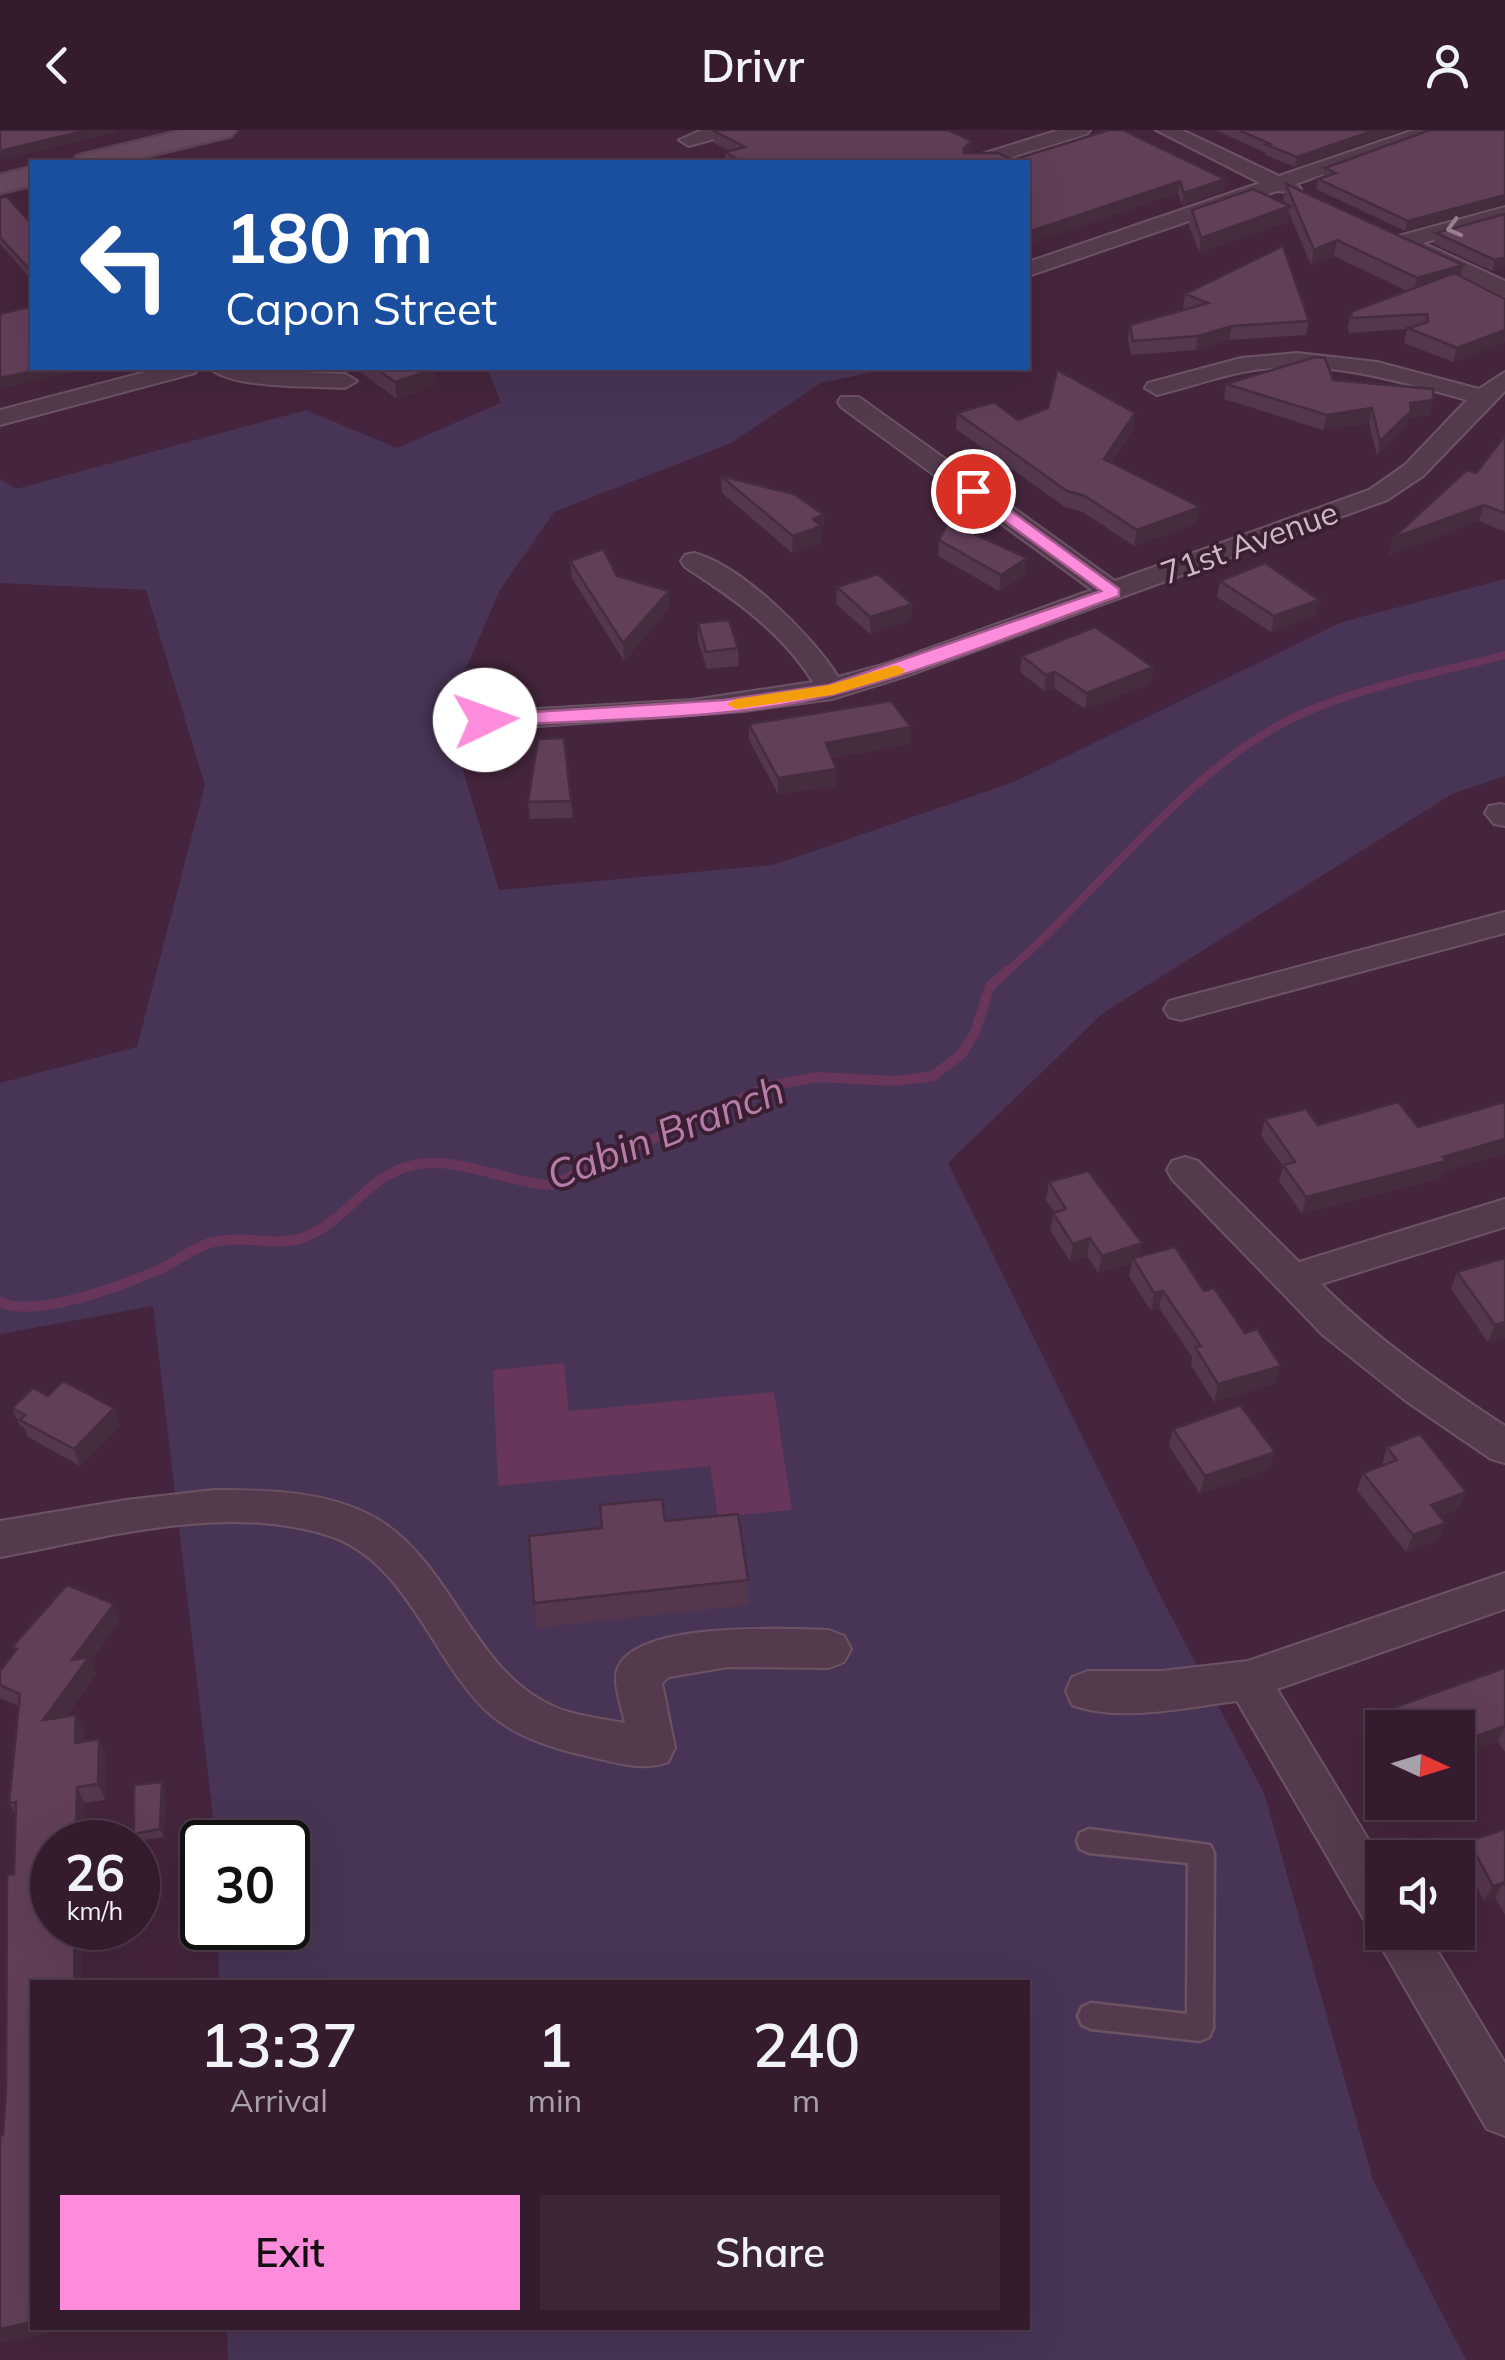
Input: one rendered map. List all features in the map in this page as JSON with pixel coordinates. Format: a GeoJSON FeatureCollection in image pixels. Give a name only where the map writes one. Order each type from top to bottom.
{"type":"FeatureCollection","features":[{"type":"Feature","properties":{"kind":"main road"},"geometry":{"type":"LineString","coordinates":[[95,160],[200,132]]}},
{"type":"Feature","properties":{"kind":"main road"},"geometry":{"type":"LineString","coordinates":[[0,184],[30,176]]}},
{"type":"Feature","properties":{"kind":"street"},"geometry":{"type":"LineString","coordinates":[[690,140],[725,130]]}},
{"type":"Feature","properties":{"kind":"street"},"geometry":{"type":"LineString","coordinates":[[982,160],[1080,130]]}},
{"type":"Feature","properties":{"kind":"street"},"geometry":{"type":"LineString","coordinates":[[1166,130],[1312,200]]}},
{"type":"Feature","properties":{"kind":"street"},"geometry":{"type":"LineString","coordinates":[[1030,267],[1434,130]]}},
{"type":"Feature","properties":{"kind":"street"},"geometry":{"type":"LineString","coordinates":[[1505,213],[1394,238],[1505,290]]}},
{"type":"Feature","properties":{"kind":"street"},"geometry":{"type":"LineString","coordinates":[[1157,388],[1236,366],[1294,360],[1365,367],[1482,396]]}},
{"type":"Feature","properties":{"kind":"street"},"geometry":{"type":"LineString","coordinates":[[0,418],[180,370]]}},
{"type":"Feature","properties":{"kind":"street"},"geometry":{"type":"LineString","coordinates":[[229,370],[346,381]]}},
{"type":"Feature","properties":{"kind":"street","name":"71st Avenue"},"geometry":{"type":"LineString","coordinates":[[485,720],[724,705],[832,690],[944,654],[1394,487],[1429,460],[1482,396],[1505,378]]}},
{"type":"Feature","properties":{"kind":"street"},"geometry":{"type":"LineString","coordinates":[[850,402],[1113,592]]}},
{"type":"Feature","properties":{"kind":"street"},"geometry":{"type":"LineString","coordinates":[[694,561],[782,624],[819,666],[832,690]]}},
{"type":"Feature","properties":{"kind":"street"},"geometry":{"type":"LineString","coordinates":[[1181,1009],[1505,922]]}},
{"type":"Feature","properties":{"kind":"street"},"geometry":{"type":"LineString","coordinates":[[1185,1170],[1290,1279],[1372,1354],[1505,1447]]}},
{"type":"Feature","properties":{"kind":"street"},"geometry":{"type":"LineString","coordinates":[[1290,1279],[1505,1213]]}},
{"type":"Feature","properties":{"kind":"street"},"geometry":{"type":"LineString","coordinates":[[0,1539],[223,1508],[287,1511],[339,1520],[358,1529],[408,1568],[477,1671],[510,1704],[568,1731],[652,1748],[638,1675],[647,1665],[665,1657],[706,1651],[829,1649]]}},
{"type":"Feature","properties":{"kind":"street"},"geometry":{"type":"LineString","coordinates":[[1088,1691],[1149,1692],[1248,1680],[1505,1591]]}},
{"type":"Feature","properties":{"kind":"street"},"geometry":{"type":"LineString","coordinates":[[1248,1680],[1365,1877]]}},
{"type":"Feature","properties":{"kind":"street"},"geometry":{"type":"LineString","coordinates":[[1409,1950],[1505,2111]]}},
{"type":"Feature","properties":{"kind":"lane"},"geometry":{"type":"LineString","coordinates":[[1089,1841],[1201,1854],[1200,2028],[1090,2016]]}},
{"type":"Feature","properties":{"kind":"shaded area"},"geometry":{"type":"Polygon","coordinates":[[[488,370],[883,370],[821,383],[731,443],[554,512],[500,590],[446,714],[499,890],[773,865],[1014,782],[1342,622],[1505,579],[1505,776],[1452,794],[1103,1013],[948,1163],[1162,1599],[1264,1793],[1373,2180],[1466,2360],[228,2360],[227,2330],[1030,2330],[1030,1980],[219,1980],[218,1950],[310,1950],[310,1820],[213,1820],[153,1306],[0,1334],[0,1083],[137,1047],[205,785],[146,590],[0,583],[0,479],[16,489],[306,410],[397,448],[501,403],[488,370]]]}},
{"type":"Feature","properties":{"kind":"shaded area"},"geometry":{"type":"Polygon","coordinates":[[[564,1363],[569,1411],[774,1392],[792,1510],[718,1517],[710,1466],[498,1486],[493,1370],[564,1363]]]}},
{"type":"Feature","properties":{"kind":"building"},"geometry":{"type":"Polygon","coordinates":[[[0,130],[88,130],[0,151],[0,130]]]}},
{"type":"Feature","properties":{"kind":"building"},"geometry":{"type":"Polygon","coordinates":[[[948,130],[972,141],[964,153],[998,153],[1013,160],[739,160],[725,152],[745,147],[714,131],[948,130]]]}},
{"type":"Feature","properties":{"kind":"building"},"geometry":{"type":"Polygon","coordinates":[[[1109,130],[1123,130],[1225,179],[1184,193],[1180,181],[1030,231],[1030,160],[1013,160],[1109,130]]]}},
{"type":"Feature","properties":{"kind":"building"},"geometry":{"type":"Polygon","coordinates":[[[1239,130],[1375,130],[1297,157],[1239,130]]]}},
{"type":"Feature","properties":{"kind":"building"},"geometry":{"type":"Polygon","coordinates":[[[1430,130],[1505,130],[1505,195],[1408,221],[1318,179],[1336,173],[1325,168],[1430,130]]]}},
{"type":"Feature","properties":{"kind":"building"},"geometry":{"type":"Polygon","coordinates":[[[1286,184],[1463,265],[1417,278],[1337,240],[1314,250],[1286,184]]]}},
{"type":"Feature","properties":{"kind":"building"},"geometry":{"type":"Polygon","coordinates":[[[1253,189],[1290,206],[1201,238],[1192,210],[1253,189]]]}},
{"type":"Feature","properties":{"kind":"building"},"geometry":{"type":"Polygon","coordinates":[[[6,196],[30,222],[30,270],[0,237],[0,198],[6,196]]]}},
{"type":"Feature","properties":{"kind":"building"},"geometry":{"type":"Polygon","coordinates":[[[1505,214],[1505,257],[1495,260],[1436,233],[1505,214]]]}},
{"type":"Feature","properties":{"kind":"building"},"geometry":{"type":"Polygon","coordinates":[[[1283,246],[1309,321],[1232,326],[1198,336],[1133,341],[1130,325],[1208,303],[1185,294],[1283,246]]]}},
{"type":"Feature","properties":{"kind":"building"},"geometry":{"type":"Polygon","coordinates":[[[1454,273],[1505,299],[1505,330],[1457,348],[1408,328],[1428,322],[1427,314],[1352,318],[1351,312],[1454,273]]]}},
{"type":"Feature","properties":{"kind":"building"},"geometry":{"type":"Polygon","coordinates":[[[30,306],[30,370],[37,370],[0,378],[0,314],[30,306]]]}},
{"type":"Feature","properties":{"kind":"building"},"geometry":{"type":"Polygon","coordinates":[[[1315,357],[1325,358],[1333,380],[1433,389],[1433,400],[1410,403],[1411,411],[1380,441],[1372,408],[1327,415],[1226,384],[1315,357]]]}},
{"type":"Feature","properties":{"kind":"building"},"geometry":{"type":"Polygon","coordinates":[[[378,370],[432,370],[395,382],[378,370]]]}},
{"type":"Feature","properties":{"kind":"building"},"geometry":{"type":"Polygon","coordinates":[[[1057,370],[1135,413],[1104,459],[1200,507],[1137,530],[1085,496],[1067,491],[957,413],[994,402],[1018,420],[1048,408],[1057,370]]]}},
{"type":"Feature","properties":{"kind":"building"},"geometry":{"type":"Polygon","coordinates":[[[1505,436],[1505,513],[1484,505],[1393,538],[1467,470],[1476,473],[1505,436]]]}},
{"type":"Feature","properties":{"kind":"building"},"geometry":{"type":"Polygon","coordinates":[[[721,476],[794,494],[824,515],[813,519],[821,526],[793,536],[721,476]]]}},
{"type":"Feature","properties":{"kind":"building"},"geometry":{"type":"Polygon","coordinates":[[[948,522],[1027,558],[1001,575],[939,540],[948,522]]]}},
{"type":"Feature","properties":{"kind":"building"},"geometry":{"type":"Polygon","coordinates":[[[603,549],[617,576],[669,591],[623,643],[570,561],[603,549]]]}},
{"type":"Feature","properties":{"kind":"building"},"geometry":{"type":"Polygon","coordinates":[[[1265,563],[1319,600],[1274,616],[1220,581],[1265,563]]]}},
{"type":"Feature","properties":{"kind":"building"},"geometry":{"type":"Polygon","coordinates":[[[878,574],[912,604],[870,617],[837,587],[878,574]]]}},
{"type":"Feature","properties":{"kind":"building"},"geometry":{"type":"Polygon","coordinates":[[[729,620],[738,648],[706,652],[698,623],[729,620]]]}},
{"type":"Feature","properties":{"kind":"building"},"geometry":{"type":"Polygon","coordinates":[[[1095,627],[1153,667],[1087,693],[1055,672],[1046,675],[1022,656],[1095,627]]]}},
{"type":"Feature","properties":{"kind":"building"},"geometry":{"type":"Polygon","coordinates":[[[891,701],[911,727],[826,743],[836,769],[778,778],[749,724],[891,701]]]}},
{"type":"Feature","properties":{"kind":"building"},"geometry":{"type":"Polygon","coordinates":[[[564,738],[571,801],[528,802],[538,739],[564,738]]]}},
{"type":"Feature","properties":{"kind":"building"},"geometry":{"type":"Polygon","coordinates":[[[1398,1102],[1418,1127],[1505,1102],[1505,1139],[1443,1157],[1446,1161],[1306,1197],[1283,1165],[1295,1162],[1265,1119],[1306,1109],[1318,1125],[1398,1102]]]}},
{"type":"Feature","properties":{"kind":"building"},"geometry":{"type":"Polygon","coordinates":[[[1088,1171],[1142,1243],[1102,1256],[1090,1238],[1073,1244],[1053,1213],[1066,1209],[1049,1182],[1088,1171]]]}},
{"type":"Feature","properties":{"kind":"building"},"geometry":{"type":"Polygon","coordinates":[[[1175,1247],[1204,1291],[1214,1288],[1245,1333],[1257,1329],[1281,1366],[1218,1384],[1195,1347],[1201,1346],[1163,1291],[1154,1293],[1133,1258],[1175,1247]]]}},
{"type":"Feature","properties":{"kind":"building"},"geometry":{"type":"Polygon","coordinates":[[[1505,1258],[1505,1322],[1495,1325],[1457,1272],[1505,1258]]]}},
{"type":"Feature","properties":{"kind":"building"},"geometry":{"type":"Polygon","coordinates":[[[63,1381],[114,1408],[74,1449],[20,1420],[25,1415],[12,1408],[33,1388],[48,1396],[63,1381]]]}},
{"type":"Feature","properties":{"kind":"building"},"geometry":{"type":"Polygon","coordinates":[[[1240,1405],[1275,1452],[1205,1476],[1173,1429],[1240,1405]]]}},
{"type":"Feature","properties":{"kind":"building"},"geometry":{"type":"Polygon","coordinates":[[[1420,1434],[1466,1492],[1431,1505],[1445,1523],[1413,1535],[1363,1473],[1397,1460],[1387,1447],[1420,1434]]]}},
{"type":"Feature","properties":{"kind":"building"},"geometry":{"type":"Polygon","coordinates":[[[662,1499],[665,1521],[738,1514],[748,1580],[534,1603],[529,1536],[602,1528],[600,1505],[662,1499]]]}},
{"type":"Feature","properties":{"kind":"building"},"geometry":{"type":"Polygon","coordinates":[[[67,1585],[114,1604],[72,1660],[89,1657],[43,1720],[76,1715],[75,1743],[99,1739],[98,1784],[77,1787],[76,1820],[30,1820],[30,1950],[75,1950],[74,1980],[30,1980],[30,2322],[0,2329],[7,1875],[14,1874],[16,1802],[9,1803],[20,1694],[0,1685],[0,1671],[17,1649],[12,1647],[67,1585]]]}},
{"type":"Feature","properties":{"kind":"building"},"geometry":{"type":"Polygon","coordinates":[[[1505,1668],[1505,1726],[1475,1737],[1475,1710],[1387,1710],[1505,1668]]]}},
{"type":"Feature","properties":{"kind":"building"},"geometry":{"type":"Polygon","coordinates":[[[162,1782],[160,1829],[160,1820],[134,1820],[134,1785],[162,1782]]]}},
{"type":"Feature","properties":{"kind":"building"},"geometry":{"type":"Polygon","coordinates":[[[1505,1829],[1505,1885],[1493,1886],[1472,1840],[1505,1829]]]}},
{"type":"Feature","properties":{"kind":"waterway","name":"Cabin Branch"},"geometry":{"type":"LineString","coordinates":[[1005,973],[1182,798],[1258,738],[1299,715],[1349,696],[1505,655]]}},
{"type":"Feature","properties":{"kind":"waterway","name":"Cabin Branch"},"geometry":{"type":"LineString","coordinates":[[0,1302],[35,1306],[80,1298],[144,1276],[214,1242],[305,1237],[331,1222],[389,1174],[403,1168],[421,1164],[459,1165],[552,1185],[769,1086],[818,1077],[895,1081],[933,1076],[962,1054],[975,1032],[990,986],[1008,970]]}},
{"type":"Feature","properties":{"kind":"slow traffic"},"geometry":{"type":"LineString","coordinates":[[736,704],[832,690],[896,670]]}},
{"type":"Feature","properties":{"kind":"route"},"geometry":{"type":"LineString","coordinates":[[485,720],[724,705],[832,690],[1113,592],[973,491]]}}]}
